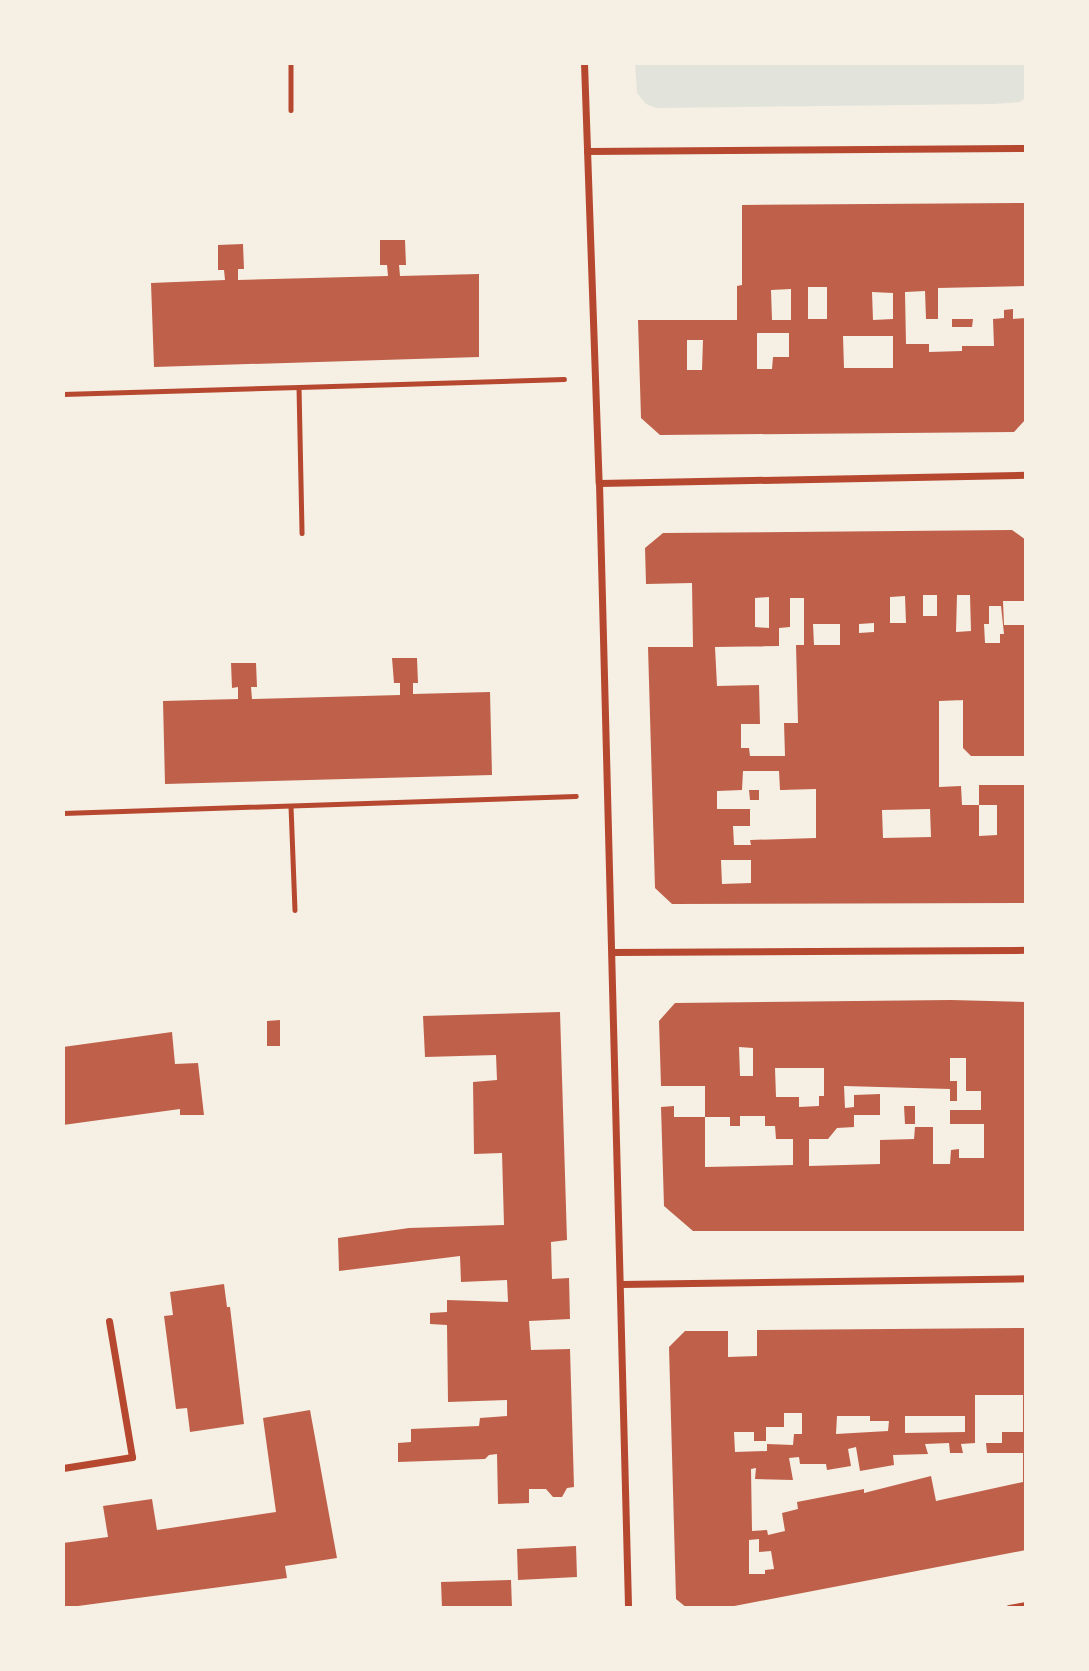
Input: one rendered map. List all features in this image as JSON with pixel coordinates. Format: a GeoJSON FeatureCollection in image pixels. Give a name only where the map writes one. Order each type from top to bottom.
{"type":"FeatureCollection","features":[{"type":"Feature","properties":{"kind":"street"},"geometry":{"type":"LineString","coordinates":[[584,63],[608,794],[628,1608]]}},
{"type":"Feature","properties":{"kind":"street"},"geometry":{"type":"LineString","coordinates":[[587,151],[1026,148]]}},
{"type":"Feature","properties":{"kind":"street"},"geometry":{"type":"LineString","coordinates":[[599,483],[1026,475]]}},
{"type":"Feature","properties":{"kind":"street"},"geometry":{"type":"LineString","coordinates":[[612,952],[1026,950]]}},
{"type":"Feature","properties":{"kind":"street"},"geometry":{"type":"LineString","coordinates":[[620,1284],[1026,1278]]}},
{"type":"Feature","properties":{"kind":"street"},"geometry":{"type":"LineString","coordinates":[[63,1468],[132,1457],[109,1321]]}},
{"type":"Feature","properties":{"kind":"street"},"geometry":{"type":"LineString","coordinates":[[1009,1608],[1026,1605]]}},
{"type":"Feature","properties":{"kind":"path"},"geometry":{"type":"LineString","coordinates":[[291,63],[291,110]]}},
{"type":"Feature","properties":{"kind":"path"},"geometry":{"type":"LineString","coordinates":[[63,394],[596,378]]}},
{"type":"Feature","properties":{"kind":"path"},"geometry":{"type":"LineString","coordinates":[[299,387],[302,533]]}},
{"type":"Feature","properties":{"kind":"path"},"geometry":{"type":"LineString","coordinates":[[63,813],[608,794]]}},
{"type":"Feature","properties":{"kind":"path"},"geometry":{"type":"LineString","coordinates":[[291,806],[295,911]]}},
{"type":"Feature","properties":{"kind":"shaded area"},"geometry":{"type":"Polygon","coordinates":[[[635,63],[1026,63],[1026,97],[1020,102],[994,104],[656,108],[646,104],[637,93],[635,63]]]}},
{"type":"Feature","properties":{"kind":"building"},"geometry":{"type":"Polygon","coordinates":[[[1026,203],[1026,286],[938,288],[938,319],[926,319],[925,291],[905,292],[906,344],[929,344],[929,352],[962,351],[962,346],[994,346],[993,319],[1004,318],[1004,310],[1013,309],[1013,319],[1026,318],[1026,419],[1014,432],[660,435],[641,418],[638,320],[737,320],[737,286],[742,285],[742,205],[1026,203]],[[808,287],[808,319],[827,319],[827,287],[808,287]],[[791,289],[771,290],[772,320],[791,320],[791,289]],[[872,292],[873,320],[893,319],[893,293],[872,292]],[[757,333],[757,369],[772,369],[773,357],[789,357],[789,333],[757,333]],[[843,336],[844,368],[893,368],[893,336],[843,336]],[[687,340],[687,370],[702,370],[703,340],[687,340]]]}},
{"type":"Feature","properties":{"kind":"building"},"geometry":{"type":"Polygon","coordinates":[[[380,240],[405,240],[406,265],[399,265],[400,276],[479,274],[479,357],[154,367],[151,283],[225,280],[224,270],[218,270],[218,245],[243,244],[244,269],[238,269],[238,280],[388,276],[387,265],[380,265],[380,240]]]}},
{"type":"Feature","properties":{"kind":"building"},"geometry":{"type":"Polygon","coordinates":[[[952,319],[973,319],[972,327],[952,327],[952,319]]]}},
{"type":"Feature","properties":{"kind":"building"},"geometry":{"type":"Polygon","coordinates":[[[1012,530],[1026,540],[1026,601],[1003,601],[1004,625],[1026,625],[1026,756],[971,756],[963,748],[963,700],[939,701],[939,787],[961,786],[962,805],[979,805],[979,785],[1026,785],[1026,903],[672,904],[655,888],[648,647],[693,647],[692,583],[646,584],[645,548],[663,533],[1012,530]],[[923,595],[923,616],[937,616],[937,595],[923,595]],[[957,595],[956,632],[971,631],[970,595],[957,595]],[[905,596],[890,597],[890,623],[906,623],[905,596]],[[769,597],[755,598],[755,627],[769,628],[769,597]],[[790,598],[790,627],[779,628],[779,646],[715,647],[717,686],[759,685],[760,724],[741,724],[741,748],[749,748],[750,756],[785,756],[784,723],[798,723],[796,645],[804,645],[804,598],[790,598]],[[989,606],[989,624],[984,624],[985,643],[1000,643],[1000,634],[1004,634],[1001,606],[989,606]],[[874,623],[859,624],[859,633],[874,632],[874,623]],[[813,624],[814,645],[840,645],[840,624],[813,624]],[[743,771],[742,790],[717,791],[717,809],[750,809],[750,826],[733,826],[734,845],[751,845],[750,840],[816,838],[816,789],[780,790],[779,771],[743,771]],[[979,805],[979,836],[997,835],[997,805],[979,805]],[[930,809],[882,810],[883,838],[931,837],[930,809]],[[721,860],[722,884],[751,883],[751,860],[721,860]]]}},
{"type":"Feature","properties":{"kind":"building"},"geometry":{"type":"Polygon","coordinates":[[[392,658],[417,658],[418,683],[413,683],[413,694],[490,692],[492,775],[165,784],[163,701],[238,699],[238,687],[232,688],[231,663],[256,663],[257,687],[251,687],[252,699],[400,695],[400,683],[394,683],[392,658]]]}},
{"type":"Feature","properties":{"kind":"building"},"geometry":{"type":"Polygon","coordinates":[[[749,790],[759,790],[759,800],[750,800],[749,790]]]}},
{"type":"Feature","properties":{"kind":"building"},"geometry":{"type":"Polygon","coordinates":[[[951,1000],[1026,1002],[1026,1231],[693,1231],[664,1206],[661,1107],[674,1106],[674,1117],[705,1117],[705,1086],[661,1086],[659,1021],[675,1003],[951,1000]],[[739,1047],[740,1076],[753,1076],[753,1048],[739,1047]],[[950,1058],[950,1081],[957,1081],[957,1101],[950,1101],[950,1089],[844,1086],[845,1108],[854,1107],[854,1095],[880,1094],[880,1115],[854,1115],[854,1127],[837,1128],[828,1139],[809,1139],[809,1166],[880,1164],[880,1140],[914,1139],[915,1127],[933,1127],[933,1164],[950,1164],[951,1150],[959,1149],[959,1158],[984,1158],[984,1124],[950,1124],[950,1110],[981,1110],[981,1091],[966,1091],[966,1058],[950,1058]],[[775,1068],[776,1097],[799,1097],[799,1107],[819,1106],[819,1096],[824,1096],[824,1068],[775,1068]],[[740,1116],[740,1126],[730,1126],[730,1117],[705,1117],[705,1167],[793,1165],[793,1139],[776,1139],[775,1126],[765,1126],[765,1116],[740,1116]]]}},
{"type":"Feature","properties":{"kind":"building"},"geometry":{"type":"Polygon","coordinates":[[[560,1012],[567,1240],[551,1242],[552,1279],[569,1278],[570,1319],[529,1321],[531,1350],[570,1349],[574,1487],[567,1488],[562,1497],[553,1497],[546,1489],[529,1489],[529,1503],[498,1504],[497,1454],[489,1455],[485,1459],[398,1462],[398,1443],[411,1442],[411,1429],[479,1426],[480,1418],[507,1416],[507,1400],[448,1402],[447,1325],[430,1324],[430,1313],[447,1312],[447,1300],[508,1302],[507,1280],[461,1282],[460,1256],[339,1271],[338,1238],[409,1228],[504,1225],[502,1153],[474,1154],[473,1082],[497,1080],[496,1055],[425,1057],[423,1016],[560,1012]]]}},
{"type":"Feature","properties":{"kind":"building"},"geometry":{"type":"Polygon","coordinates":[[[280,1020],[280,1046],[267,1046],[267,1021],[280,1020]]]}},
{"type":"Feature","properties":{"kind":"building"},"geometry":{"type":"Polygon","coordinates":[[[172,1032],[175,1064],[198,1063],[204,1115],[180,1115],[180,1109],[63,1125],[63,1047],[172,1032]]]}},
{"type":"Feature","properties":{"kind":"building"},"geometry":{"type":"Polygon","coordinates":[[[904,1106],[915,1106],[915,1124],[905,1124],[904,1106]]]}},
{"type":"Feature","properties":{"kind":"building"},"geometry":{"type":"Polygon","coordinates":[[[224,1284],[227,1307],[230,1307],[244,1424],[190,1432],[187,1408],[176,1409],[164,1316],[173,1315],[170,1292],[224,1284]]]}},
{"type":"Feature","properties":{"kind":"building"},"geometry":{"type":"Polygon","coordinates":[[[1026,1328],[1026,1550],[724,1608],[687,1608],[676,1599],[669,1347],[685,1331],[728,1331],[728,1357],[757,1356],[757,1330],[1026,1328]],[[975,1395],[975,1443],[961,1444],[963,1453],[950,1453],[949,1443],[925,1444],[928,1454],[893,1455],[894,1465],[860,1471],[856,1447],[848,1449],[851,1466],[827,1470],[826,1464],[800,1464],[799,1457],[789,1458],[793,1480],[755,1479],[756,1468],[751,1469],[752,1531],[767,1530],[768,1535],[785,1531],[782,1513],[798,1509],[797,1502],[864,1489],[864,1493],[931,1476],[936,1501],[1023,1482],[1023,1453],[987,1453],[986,1443],[1002,1443],[1002,1432],[1023,1432],[1023,1395],[975,1395]],[[784,1413],[784,1427],[766,1427],[766,1441],[754,1441],[754,1432],[734,1432],[735,1452],[767,1451],[767,1444],[793,1445],[794,1434],[802,1434],[802,1413],[784,1413]],[[837,1416],[836,1434],[888,1431],[889,1421],[870,1421],[870,1416],[837,1416]],[[905,1416],[905,1433],[965,1432],[965,1416],[905,1416]],[[759,1539],[749,1540],[749,1574],[765,1574],[765,1570],[774,1569],[771,1551],[759,1552],[759,1539]]]}},
{"type":"Feature","properties":{"kind":"building"},"geometry":{"type":"Polygon","coordinates":[[[310,1410],[337,1558],[285,1566],[287,1578],[63,1608],[63,1543],[108,1537],[103,1506],[152,1499],[157,1530],[276,1512],[263,1418],[310,1410]]]}},
{"type":"Feature","properties":{"kind":"building"},"geometry":{"type":"Polygon","coordinates":[[[576,1546],[577,1577],[518,1580],[517,1549],[576,1546]]]}},
{"type":"Feature","properties":{"kind":"building"},"geometry":{"type":"Polygon","coordinates":[[[511,1580],[512,1608],[442,1608],[441,1582],[511,1580]]]}}]}
